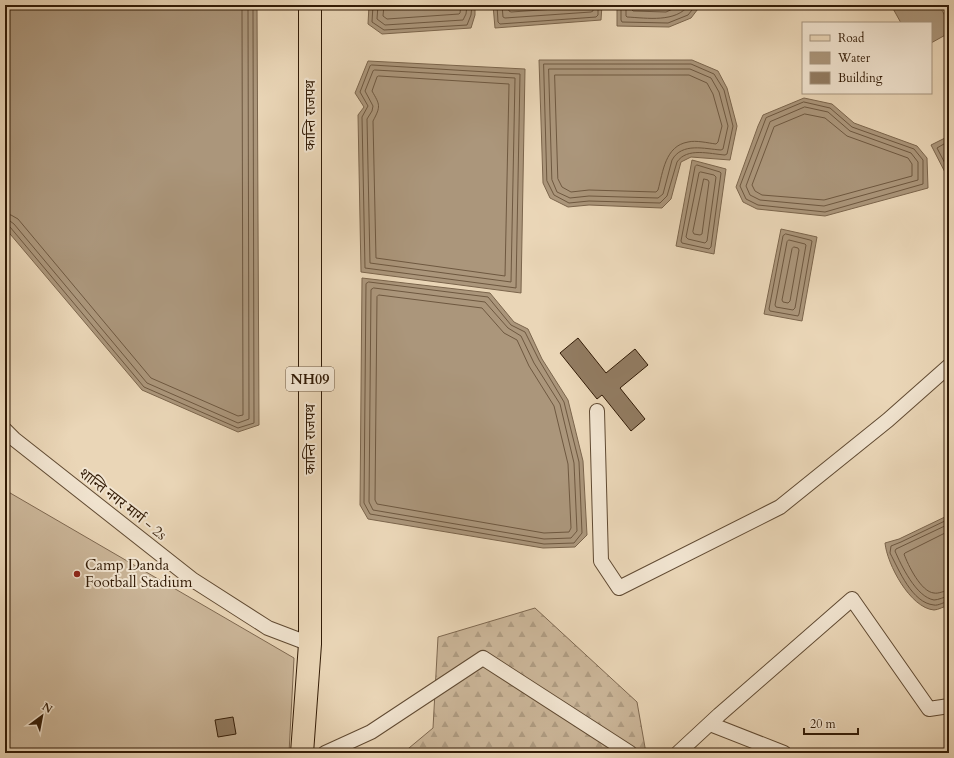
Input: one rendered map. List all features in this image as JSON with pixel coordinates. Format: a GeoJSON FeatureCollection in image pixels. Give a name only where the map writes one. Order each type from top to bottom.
{"type":"FeatureCollection","features":[{"type":"Feature","properties":{"kind":"main road","name":"कान्ति राजपथ"},"geometry":{"type":"LineString","coordinates":[[302,753],[310,644],[310,5]]}},
{"type":"Feature","properties":{"kind":"street"},"geometry":{"type":"LineString","coordinates":[[597,411],[601,561],[620,588],[780,507],[888,420],[949,366]]}},
{"type":"Feature","properties":{"kind":"street","name":"शान्ति नगर मार्ग - 2s"},"geometry":{"type":"LineString","coordinates":[[5,430],[32,454],[193,580],[268,628],[310,644]]}},
{"type":"Feature","properties":{"kind":"street"},"geometry":{"type":"LineString","coordinates":[[678,753],[852,599],[930,709],[949,706]]}},
{"type":"Feature","properties":{"kind":"street"},"geometry":{"type":"LineString","coordinates":[[324,753],[371,732],[483,658],[630,753]]}},
{"type":"Feature","properties":{"kind":"street"},"geometry":{"type":"LineString","coordinates":[[710,724],[784,753]]}},
{"type":"Feature","properties":{"kind":"green space","name":"Camp Danda Football Stadium"},"geometry":{"type":"Polygon","coordinates":[[[5,490],[294,658],[289,753],[5,753],[5,490]]]}},
{"type":"Feature","properties":{"kind":"green space"},"geometry":{"type":"Polygon","coordinates":[[[535,608],[637,702],[646,753],[403,753],[433,728],[438,637],[535,608]]]}},
{"type":"Feature","properties":{"kind":"water"},"geometry":{"type":"Polygon","coordinates":[[[5,5],[257,5],[259,425],[238,432],[142,390],[5,228],[5,5]]]}},
{"type":"Feature","properties":{"kind":"water"},"geometry":{"type":"Polygon","coordinates":[[[369,5],[475,5],[475,15],[471,28],[382,34],[368,24],[369,5]]]}},
{"type":"Feature","properties":{"kind":"water"},"geometry":{"type":"Polygon","coordinates":[[[493,5],[602,5],[601,20],[495,28],[493,5]]]}},
{"type":"Feature","properties":{"kind":"water"},"geometry":{"type":"Polygon","coordinates":[[[617,5],[701,5],[691,18],[669,27],[617,26],[617,5]]]}},
{"type":"Feature","properties":{"kind":"water"},"geometry":{"type":"Polygon","coordinates":[[[891,5],[939,5],[949,23],[949,33],[932,42],[932,22],[900,22],[891,5]]]}},
{"type":"Feature","properties":{"kind":"water"},"geometry":{"type":"Polygon","coordinates":[[[539,60],[692,60],[718,71],[727,88],[737,126],[730,160],[691,157],[681,162],[671,199],[662,208],[589,205],[568,207],[550,198],[543,183],[539,60]]]}},
{"type":"Feature","properties":{"kind":"water"},"geometry":{"type":"Polygon","coordinates":[[[368,61],[525,69],[521,293],[361,272],[358,115],[364,107],[355,93],[368,61]]]}},
{"type":"Feature","properties":{"kind":"water"},"geometry":{"type":"Polygon","coordinates":[[[804,98],[832,104],[854,123],[917,146],[927,158],[928,188],[825,216],[757,209],[743,202],[736,187],[763,115],[804,98]]]}},
{"type":"Feature","properties":{"kind":"water"},"geometry":{"type":"Polygon","coordinates":[[[949,136],[949,180],[931,145],[949,136]]]}},
{"type":"Feature","properties":{"kind":"water"},"geometry":{"type":"Polygon","coordinates":[[[692,160],[726,169],[714,254],[676,246],[692,160]]]}},
{"type":"Feature","properties":{"kind":"water"},"geometry":{"type":"Polygon","coordinates":[[[781,229],[817,237],[802,321],[764,314],[781,229]]]}},
{"type":"Feature","properties":{"kind":"water"},"geometry":{"type":"Polygon","coordinates":[[[362,278],[490,293],[514,322],[528,329],[542,359],[568,400],[583,461],[587,535],[575,547],[543,548],[368,519],[360,505],[362,278]]]}},
{"type":"Feature","properties":{"kind":"water"},"geometry":{"type":"Polygon","coordinates":[[[949,515],[949,605],[934,610],[916,602],[901,584],[890,562],[885,543],[899,539],[949,515]]]}},
{"type":"Feature","properties":{"kind":"building"},"geometry":{"type":"Polygon","coordinates":[[[578,338],[606,373],[635,349],[648,365],[620,388],[645,419],[631,431],[602,395],[597,399],[560,353],[578,338]]]}},
{"type":"Feature","properties":{"kind":"building"},"geometry":{"type":"Polygon","coordinates":[[[233,717],[236,734],[218,737],[215,720],[233,717]]]}},
{"type":"Feature","properties":{"kind":"place","name":"Camp Danda Football Stadium"},"geometry":{"type":"Point","coordinates":[77,574]}}]}
